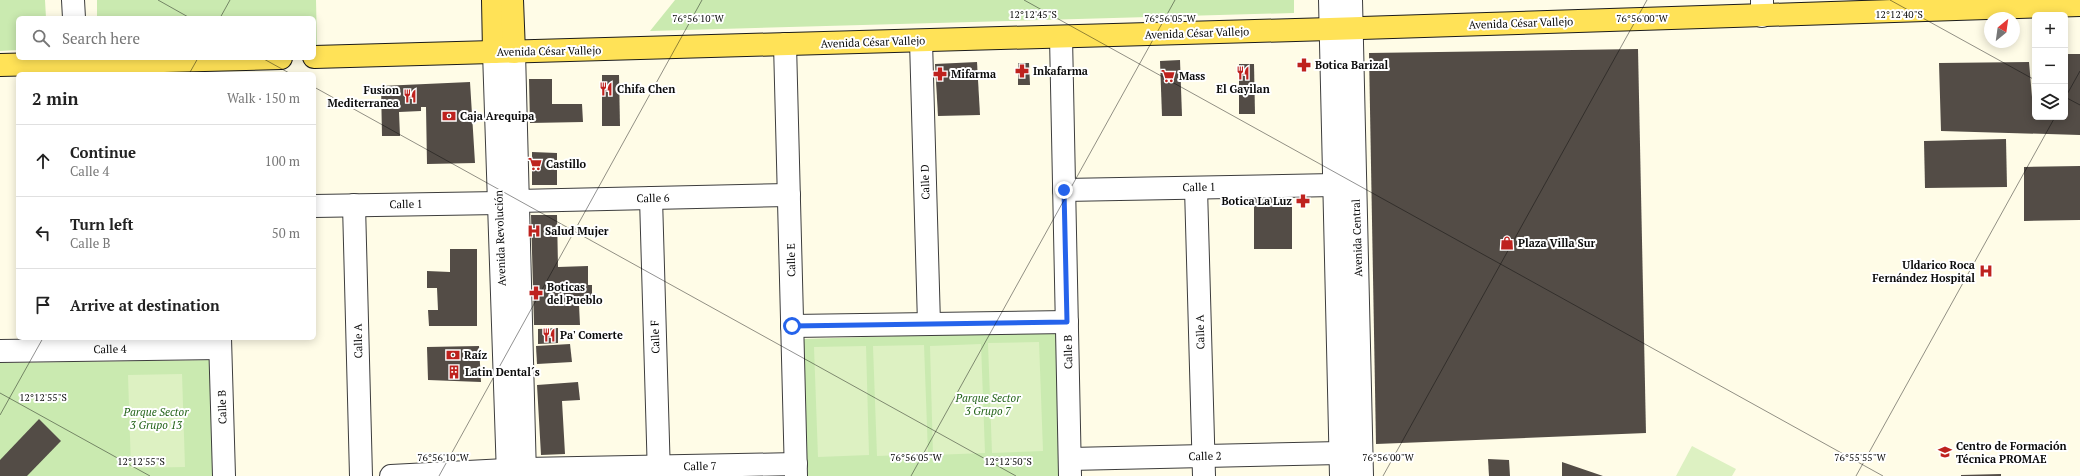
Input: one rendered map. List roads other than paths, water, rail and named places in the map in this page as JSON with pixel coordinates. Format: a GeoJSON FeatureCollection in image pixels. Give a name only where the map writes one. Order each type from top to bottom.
{"type":"FeatureCollection","features":[{"type":"Feature","properties":{"kind":"main road","name":"Avenida Revolución"},"geometry":{"type":"LineString","coordinates":[[493,0],[504,52]]}},
{"type":"Feature","properties":{"kind":"main road","name":"Avenida Revolución"},"geometry":{"type":"LineString","coordinates":[[504,52],[512,0]]}},
{"type":"Feature","properties":{"kind":"main road","name":"Avenida César Vallejo"},"geometry":{"type":"LineString","coordinates":[[316,57],[1352,29],[1762,8],[2080,5]]}},
{"type":"Feature","properties":{"kind":"main road"},"geometry":{"type":"LineString","coordinates":[[0,65],[212,67],[266,60]]}},
{"type":"Feature","properties":{"kind":"street"},"geometry":{"type":"LineString","coordinates":[[73,0],[74,16]]}},
{"type":"Feature","properties":{"kind":"street","name":"Avenida Central"},"geometry":{"type":"LineString","coordinates":[[1330,0],[1341,476]]}},
{"type":"Feature","properties":{"kind":"street","name":"Avenida Central"},"geometry":{"type":"LineString","coordinates":[[1351,0],[1362,476]]}},
{"type":"Feature","properties":{"kind":"street","name":"Calle B"},"geometry":{"type":"LineString","coordinates":[[1060,37],[1070,468]]}},
{"type":"Feature","properties":{"kind":"street","name":"Calle D"},"geometry":{"type":"LineString","coordinates":[[921,41],[929,324]]}},
{"type":"Feature","properties":{"kind":"street","name":"Calle E"},"geometry":{"type":"LineString","coordinates":[[785,44],[796,470]]}},
{"type":"Feature","properties":{"kind":"street","name":"Avenida Revolución"},"geometry":{"type":"LineString","coordinates":[[504,52],[517,473]]}},
{"type":"Feature","properties":{"kind":"street","name":"Calle 1"},"geometry":{"type":"LineString","coordinates":[[1064,190],[1334,185]]}},
{"type":"Feature","properties":{"kind":"street","name":"Calle A"},"geometry":{"type":"LineString","coordinates":[[1196,188],[1204,466]]}},
{"type":"Feature","properties":{"kind":"street","name":"Calle 6"},"geometry":{"type":"LineString","coordinates":[[508,202],[789,195]]}},
{"type":"Feature","properties":{"kind":"street","name":"Calle F"},"geometry":{"type":"LineString","coordinates":[[651,198],[659,471]]}},
{"type":"Feature","properties":{"kind":"street","name":"Calle 1"},"geometry":{"type":"LineString","coordinates":[[316,206],[508,202]]}},
{"type":"Feature","properties":{"kind":"street","name":"Calle A"},"geometry":{"type":"LineString","coordinates":[[354,205],[361,476]]}},
{"type":"Feature","properties":{"kind":"street"},"geometry":{"type":"LineString","coordinates":[[792,326],[1067,322]]}},
{"type":"Feature","properties":{"kind":"street","name":"Calle B"},"geometry":{"type":"LineString","coordinates":[[220,343],[224,476]]}},
{"type":"Feature","properties":{"kind":"street","name":"Calle 4"},"geometry":{"type":"LineString","coordinates":[[0,350],[82,344],[220,343]]}},
{"type":"Feature","properties":{"kind":"street","name":"Calle 2"},"geometry":{"type":"LineString","coordinates":[[1070,468],[1204,466],[1340,453]]}},
{"type":"Feature","properties":{"kind":"street","name":"Calle 7"},"geometry":{"type":"LineString","coordinates":[[517,473],[796,470]]}},
{"type":"Feature","properties":{"kind":"street"},"geometry":{"type":"LineString","coordinates":[[391,476],[517,473]]}},
{"type":"Feature","properties":{"kind":"place","name":"Botica Barizal"},"geometry":{"type":"Point","coordinates":[1304,65]}},
{"type":"Feature","properties":{"kind":"place","name":"Inkafarma"},"geometry":{"type":"Point","coordinates":[1022,71]}},
{"type":"Feature","properties":{"kind":"place","name":"El Gayilan"},"geometry":{"type":"Point","coordinates":[1243,73]}},
{"type":"Feature","properties":{"kind":"place","name":"Mifarma"},"geometry":{"type":"Point","coordinates":[940,74]}},
{"type":"Feature","properties":{"kind":"place","name":"Mass"},"geometry":{"type":"Point","coordinates":[1168,76]}},
{"type":"Feature","properties":{"kind":"place","name":"Chifa Chen"},"geometry":{"type":"Point","coordinates":[606,89]}},
{"type":"Feature","properties":{"kind":"place","name":"Fusion Mediterranea"},"geometry":{"type":"Point","coordinates":[410,96]}},
{"type":"Feature","properties":{"kind":"place","name":"Caja Arequipa"},"geometry":{"type":"Point","coordinates":[449,116]}},
{"type":"Feature","properties":{"kind":"place","name":"Castillo"},"geometry":{"type":"Point","coordinates":[535,164]}},
{"type":"Feature","properties":{"kind":"place","name":"Botica La Luz"},"geometry":{"type":"Point","coordinates":[1303,201]}},
{"type":"Feature","properties":{"kind":"place","name":"Salud Mujer"},"geometry":{"type":"Point","coordinates":[534,231]}},
{"type":"Feature","properties":{"kind":"place","name":"Plaza Villa Sur"},"geometry":{"type":"Point","coordinates":[1507,243]}},
{"type":"Feature","properties":{"kind":"place","name":"Uldarico Roca Fernández Hospital"},"geometry":{"type":"Point","coordinates":[1986,271]}},
{"type":"Feature","properties":{"kind":"place","name":"Boticas del Pueblo"},"geometry":{"type":"Point","coordinates":[536,293]}},
{"type":"Feature","properties":{"kind":"place","name":"Pa' Comerte"},"geometry":{"type":"Point","coordinates":[549,335]}},
{"type":"Feature","properties":{"kind":"place","name":"Raíz"},"geometry":{"type":"Point","coordinates":[453,355]}},
{"type":"Feature","properties":{"kind":"place","name":"Latin Dental´s"},"geometry":{"type":"Point","coordinates":[454,372]}},
{"type":"Feature","properties":{"kind":"place","name":"Centro de Formación Técnica PROMAE"},"geometry":{"type":"Point","coordinates":[1945,452]}},
{"type":"Feature","properties":{"kind":"park label","name":"Parque Sector 3 Grupo 7"},"geometry":{"type":"Point","coordinates":[988,404]}},
{"type":"Feature","properties":{"kind":"park label","name":"Parque Sector 3 Grupo 13"},"geometry":{"type":"Point","coordinates":[156,418]}}]}
